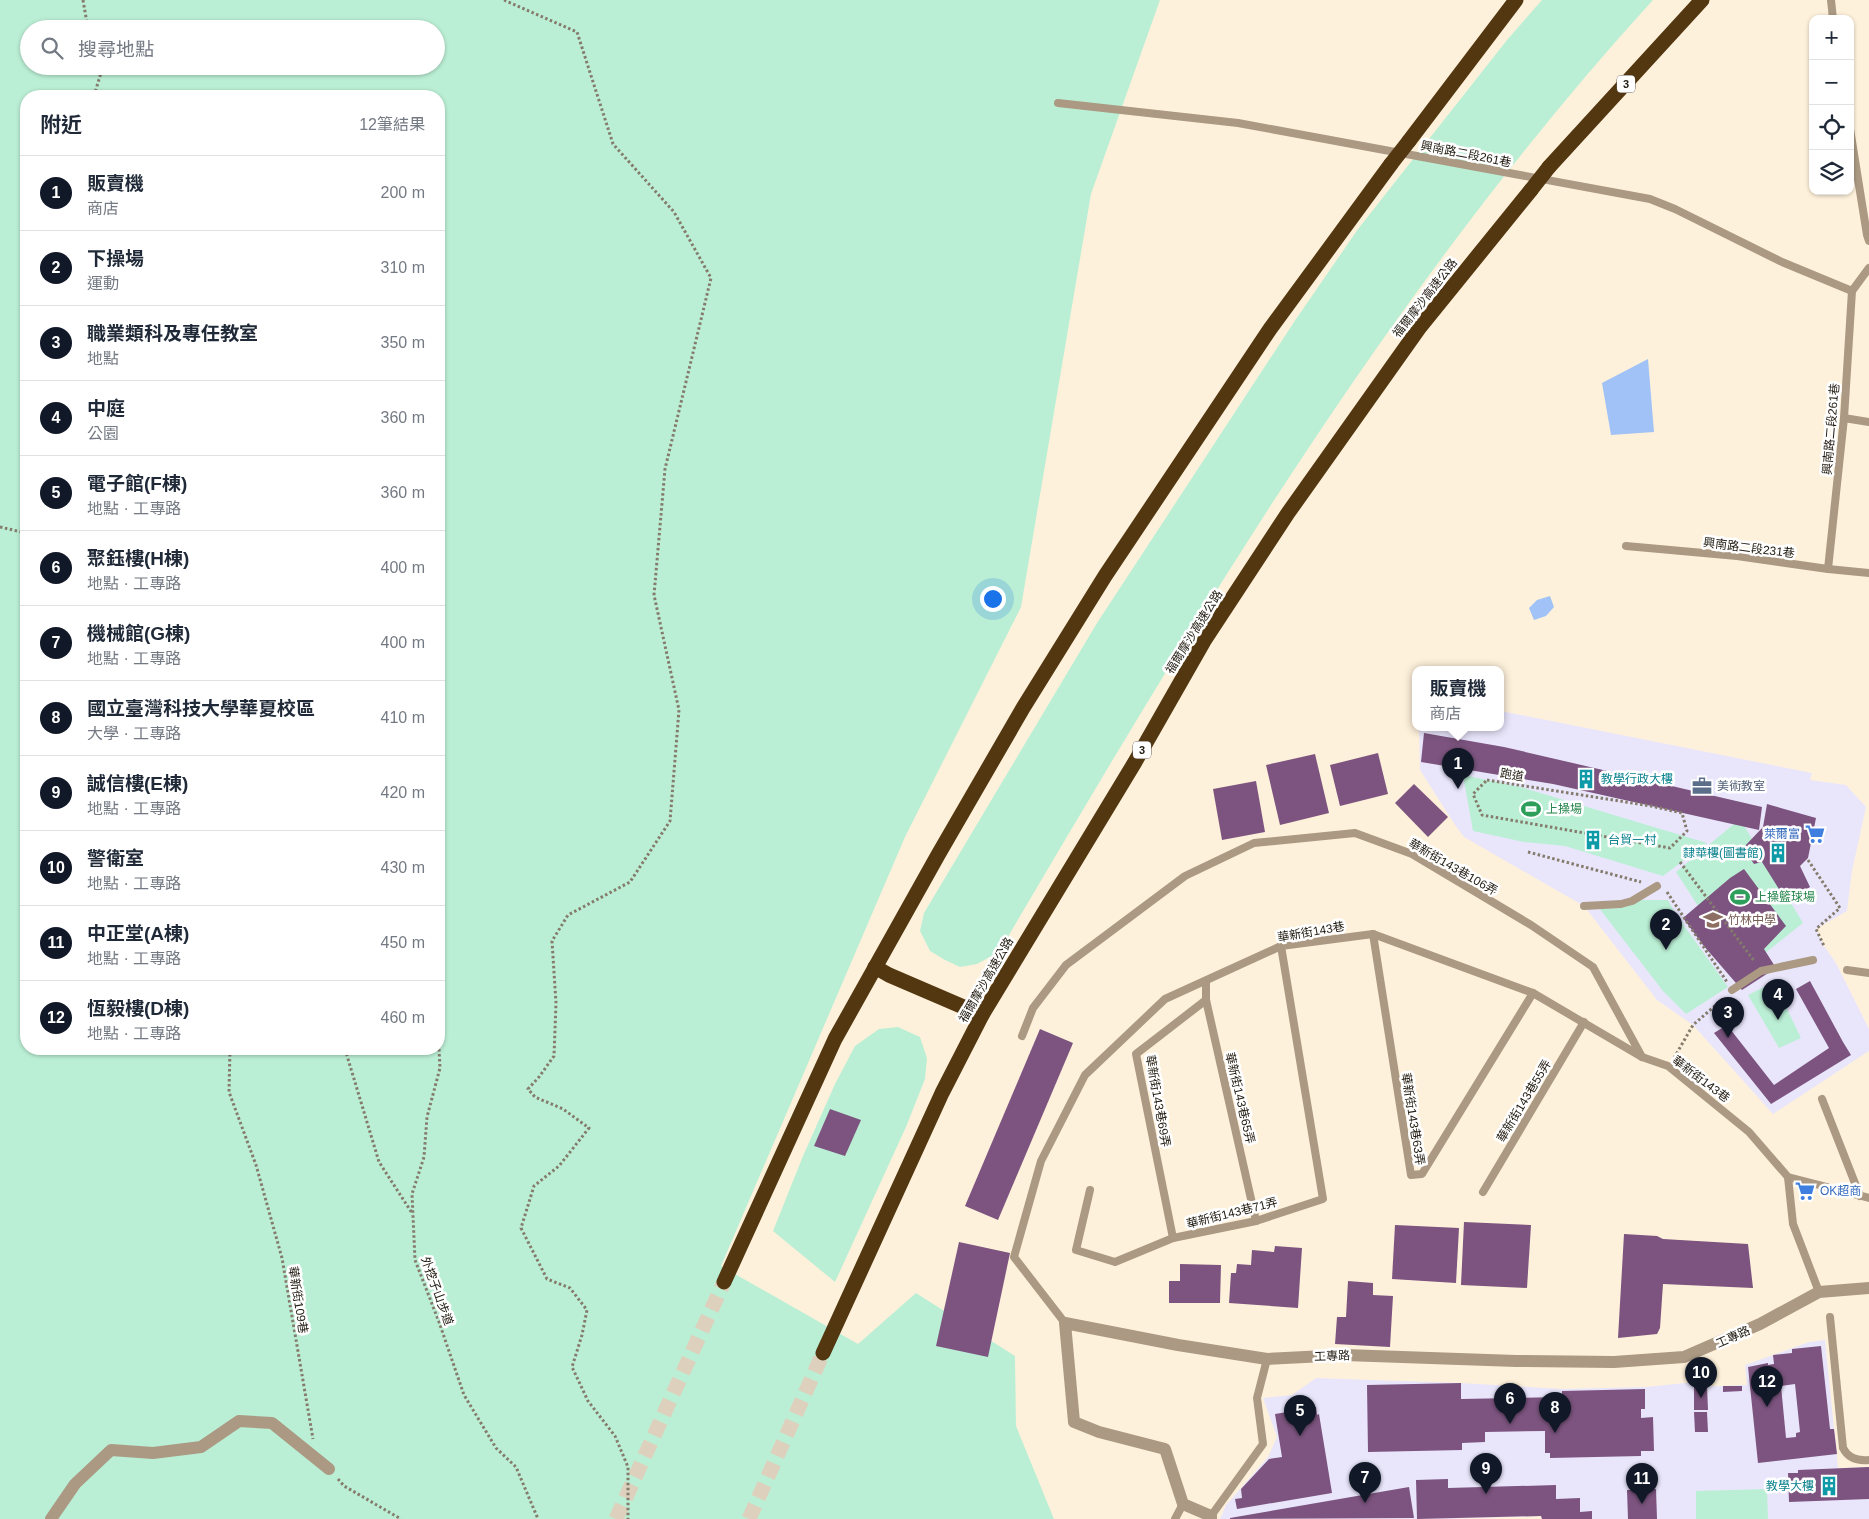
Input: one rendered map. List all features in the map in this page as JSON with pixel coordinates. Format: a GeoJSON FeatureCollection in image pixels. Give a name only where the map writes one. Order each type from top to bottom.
{"type":"FeatureCollection","features":[{"type":"Feature","properties":{"kind":"highway"},"geometry":{"type":"LineString","coordinates":[[724,1282],[835,1039],[1023,708],[1105,576],[1270,329],[1391,164],[1516,0]]}},
{"type":"Feature","properties":{"kind":"highway","name":"福爾摩沙高速公路"},"geometry":{"type":"LineString","coordinates":[[823,1353],[942,1093],[982,1015],[1135,762],[1204,641],[1288,512],[1420,327],[1549,167],[1702,0]]}},
{"type":"Feature","properties":{"kind":"highway"},"geometry":{"type":"LineString","coordinates":[[875,967],[889,975],[982,1015]]}},
{"type":"Feature","properties":{"kind":"street","name":"工專路"},"geometry":{"type":"LineString","coordinates":[[1065,1323],[1178,1346],[1268,1359],[1345,1355],[1516,1361],[1614,1362],[1684,1357],[1760,1324],[1819,1292],[1869,1288]]}},
{"type":"Feature","properties":{"kind":"street"},"geometry":{"type":"LineString","coordinates":[[1065,1323],[1074,1422],[1099,1432],[1165,1449],[1183,1504],[1211,1518]]}},
{"type":"Feature","properties":{"kind":"street"},"geometry":{"type":"LineString","coordinates":[[51,1519],[75,1484],[111,1450],[153,1453],[201,1447],[239,1421],[272,1423],[329,1469]]}},
{"type":"Feature","properties":{"kind":"lane"},"geometry":{"type":"LineString","coordinates":[[1830,0],[1832,15]]}},
{"type":"Feature","properties":{"kind":"lane","name":"興南路二段261巷"},"geometry":{"type":"LineString","coordinates":[[1058,103],[1238,123],[1650,199],[1675,209],[1782,262],[1852,291],[1844,418],[1828,570]]}},
{"type":"Feature","properties":{"kind":"lane"},"geometry":{"type":"LineString","coordinates":[[1854,150],[1869,241]]}},
{"type":"Feature","properties":{"kind":"lane"},"geometry":{"type":"LineString","coordinates":[[1852,291],[1869,268]]}},
{"type":"Feature","properties":{"kind":"lane"},"geometry":{"type":"LineString","coordinates":[[1844,418],[1869,422]]}},
{"type":"Feature","properties":{"kind":"lane","name":"興南路二段231巷"},"geometry":{"type":"LineString","coordinates":[[1626,546],[1737,556],[1828,570],[1869,573]]}},
{"type":"Feature","properties":{"kind":"lane","name":"華新街143巷106弄"},"geometry":{"type":"LineString","coordinates":[[1022,1036],[1033,1008],[1066,965],[1185,876],[1254,843],[1356,833],[1412,854],[1531,925],[1593,967],[1642,1057]]}},
{"type":"Feature","properties":{"kind":"lane"},"geometry":{"type":"LineString","coordinates":[[1584,906],[1621,904],[1632,901],[1657,886]]}},
{"type":"Feature","properties":{"kind":"lane","name":"華新街143巷"},"geometry":{"type":"LineString","coordinates":[[1065,1323],[1014,1257],[1041,1161],[1084,1075],[1165,999],[1281,946],[1373,934],[1533,993],[1642,1057],[1668,1066],[1749,1132],[1788,1177]]}},
{"type":"Feature","properties":{"kind":"lane","name":"華新街143巷63弄"},"geometry":{"type":"LineString","coordinates":[[1373,934],[1411,1175],[1422,1174],[1533,993]]}},
{"type":"Feature","properties":{"kind":"lane","name":"華新街143巷71弄"},"geometry":{"type":"LineString","coordinates":[[1090,1190],[1076,1250],[1115,1262],[1173,1238],[1256,1221],[1323,1199],[1281,946]]}},
{"type":"Feature","properties":{"kind":"lane"},"geometry":{"type":"LineString","coordinates":[[1732,990],[1761,971],[1812,960]]}},
{"type":"Feature","properties":{"kind":"lane"},"geometry":{"type":"LineString","coordinates":[[1846,970],[1869,974]]}},
{"type":"Feature","properties":{"kind":"lane","name":"華新街143巷65弄"},"geometry":{"type":"LineString","coordinates":[[1206,981],[1206,1000],[1256,1221]]}},
{"type":"Feature","properties":{"kind":"lane","name":"華新街143巷69弄"},"geometry":{"type":"LineString","coordinates":[[1173,1238],[1136,1054],[1206,1000]]}},
{"type":"Feature","properties":{"kind":"lane","name":"華新街143巷55弄"},"geometry":{"type":"LineString","coordinates":[[1483,1192],[1584,1022]]}},
{"type":"Feature","properties":{"kind":"lane"},"geometry":{"type":"LineString","coordinates":[[1822,1099],[1860,1196]]}},
{"type":"Feature","properties":{"kind":"lane"},"geometry":{"type":"LineString","coordinates":[[1819,1292],[1792,1224],[1788,1177],[1869,1198]]}},
{"type":"Feature","properties":{"kind":"lane"},"geometry":{"type":"LineString","coordinates":[[1830,1318],[1843,1448],[1851,1457],[1862,1461],[1869,1460]]}},
{"type":"Feature","properties":{"kind":"lane"},"geometry":{"type":"LineString","coordinates":[[1211,1518],[1263,1444],[1257,1398],[1268,1359]]}},
{"type":"Feature","properties":{"kind":"lane"},"geometry":{"type":"LineString","coordinates":[[1175,1519],[1183,1504]]}},
{"type":"Feature","properties":{"kind":"path"},"geometry":{"type":"LineString","coordinates":[[84,0],[87,20]]}},
{"type":"Feature","properties":{"kind":"path"},"geometry":{"type":"LineString","coordinates":[[504,0],[577,32],[613,144],[674,212],[711,278],[665,470],[654,595],[679,710],[670,822],[630,882],[568,915],[552,941],[556,1003],[554,1056],[528,1089],[535,1097],[563,1109],[589,1128],[559,1166],[534,1186],[521,1228],[547,1278],[570,1288],[587,1310],[582,1335],[572,1367],[588,1401],[616,1436],[628,1468],[628,1519]]}},
{"type":"Feature","properties":{"kind":"path"},"geometry":{"type":"LineString","coordinates":[[96,90],[100,75]]}},
{"type":"Feature","properties":{"kind":"path"},"geometry":{"type":"LineString","coordinates":[[0,527],[20,532]]}},
{"type":"Feature","properties":{"kind":"path","name":"跑道"},"geometry":{"type":"LineString","coordinates":[[1487,780],[1650,806],[1682,813],[1687,831],[1670,848],[1482,814],[1473,794],[1487,780]]}},
{"type":"Feature","properties":{"kind":"path"},"geometry":{"type":"LineString","coordinates":[[1808,860],[1840,908],[1816,929],[1824,946]]}},
{"type":"Feature","properties":{"kind":"path"},"geometry":{"type":"LineString","coordinates":[[1680,862],[1761,971]]}},
{"type":"Feature","properties":{"kind":"path"},"geometry":{"type":"LineString","coordinates":[[1668,1066],[1693,1026],[1732,990]]}},
{"type":"Feature","properties":{"kind":"path","name":"華新街109巷"},"geometry":{"type":"LineString","coordinates":[[230,1055],[229,1092],[256,1165],[282,1258],[314,1445]]}},
{"type":"Feature","properties":{"kind":"path"},"geometry":{"type":"LineString","coordinates":[[347,1055],[379,1162],[412,1213]]}},
{"type":"Feature","properties":{"kind":"path","name":"外挖子山步道"},"geometry":{"type":"LineString","coordinates":[[439,1055],[440,1068],[427,1117],[424,1157],[412,1194],[415,1260],[464,1395],[496,1448],[516,1467],[538,1519]]}},
{"type":"Feature","properties":{"kind":"path"},"geometry":{"type":"LineString","coordinates":[[329,1469],[344,1486],[401,1519]]}},
{"type":"Feature","properties":{"kind":"shaded area","name":"竹林中學"},"geometry":{"type":"Polygon","coordinates":[[[1504,712],[1812,773],[1810,780],[1846,785],[1866,807],[1852,871],[1847,911],[1816,929],[1824,946],[1836,963],[1869,1029],[1869,1051],[1773,1114],[1693,1025],[1657,1000],[1584,906],[1464,837],[1420,770],[1419,731],[1504,731],[1504,712]]]}},
{"type":"Feature","properties":{"kind":"shaded area"},"geometry":{"type":"Polygon","coordinates":[[[1825,1340],[1838,1468],[1869,1467],[1869,1519],[1542,1519],[1541,1516],[1442,1519],[1220,1519],[1226,1505],[1268,1457],[1277,1437],[1263,1398],[1292,1395],[1316,1378],[1562,1389],[1646,1387],[1695,1382],[1695,1387],[1747,1385],[1745,1365],[1809,1342],[1825,1340]]]}},
{"type":"Feature","properties":{"kind":"green space"},"geometry":{"type":"Polygon","coordinates":[[[0,0],[1160,0],[1091,194],[1021,607],[905,837],[721,1266],[858,1344],[916,1293],[1015,1356],[1016,1426],[1054,1519],[0,1519],[0,0]]]}},
{"type":"Feature","properties":{"kind":"green space"},"geometry":{"type":"Polygon","coordinates":[[[1542,0],[1653,0],[1558,109],[1469,222],[1383,339],[1302,458],[1223,580],[1072,827],[999,952],[977,964],[960,967],[930,951],[920,931],[924,913],[1097,623],[1294,322],[1358,229],[1507,40],[1542,0]]]}},
{"type":"Feature","properties":{"kind":"green space","name":"上操場"},"geometry":{"type":"Polygon","coordinates":[[[1463,775],[1521,787],[1707,843],[1663,876],[1565,846],[1524,842],[1473,831],[1463,775]]]}},
{"type":"Feature","properties":{"kind":"green space","name":"上操籃球場"},"geometry":{"type":"Polygon","coordinates":[[[1740,819],[1803,923],[1741,972],[1676,872],[1740,819]]]}},
{"type":"Feature","properties":{"kind":"green space"},"geometry":{"type":"Polygon","coordinates":[[[1641,900],[1668,900],[1675,913],[1728,987],[1686,1014],[1663,991],[1599,908],[1641,900]]]}},
{"type":"Feature","properties":{"kind":"green space"},"geometry":{"type":"Polygon","coordinates":[[[1774,982],[1801,1038],[1779,1048],[1748,995],[1774,982]]]}},
{"type":"Feature","properties":{"kind":"green space"},"geometry":{"type":"Polygon","coordinates":[[[898,1027],[920,1037],[927,1058],[925,1079],[906,1127],[835,1282],[773,1231],[803,1156],[835,1084],[855,1046],[879,1029],[898,1027]]]}},
{"type":"Feature","properties":{"kind":"green space"},"geometry":{"type":"Polygon","coordinates":[[[1767,1489],[1768,1519],[1696,1519],[1696,1491],[1767,1489]]]}},
{"type":"Feature","properties":{"kind":"water"},"geometry":{"type":"Polygon","coordinates":[[[1648,359],[1654,432],[1611,435],[1602,383],[1648,359]]]}},
{"type":"Feature","properties":{"kind":"water"},"geometry":{"type":"Polygon","coordinates":[[[1550,596],[1554,607],[1546,616],[1534,620],[1529,608],[1537,600],[1550,596]]]}},
{"type":"Feature","properties":{"kind":"building","name":"教學行政大樓"},"geometry":{"type":"Polygon","coordinates":[[[1424,733],[1504,747],[1762,807],[1759,830],[1553,784],[1421,762],[1424,733]]]}},
{"type":"Feature","properties":{"kind":"building"},"geometry":{"type":"Polygon","coordinates":[[[1378,753],[1388,794],[1340,806],[1330,765],[1378,753]]]}},
{"type":"Feature","properties":{"kind":"building"},"geometry":{"type":"Polygon","coordinates":[[[1315,754],[1329,813],[1280,825],[1266,765],[1315,754]]]}},
{"type":"Feature","properties":{"kind":"building"},"geometry":{"type":"Polygon","coordinates":[[[1256,781],[1265,832],[1222,840],[1213,789],[1256,781]]]}},
{"type":"Feature","properties":{"kind":"building"},"geometry":{"type":"Polygon","coordinates":[[[1414,784],[1448,817],[1428,837],[1395,803],[1414,784]]]}},
{"type":"Feature","properties":{"kind":"building","name":"隸華樓(圖書館)"},"geometry":{"type":"Polygon","coordinates":[[[1767,804],[1816,818],[1808,858],[1800,866],[1810,887],[1787,902],[1762,862],[1754,864],[1743,848],[1763,827],[1767,804]]]}},
{"type":"Feature","properties":{"kind":"building","name":"台貿一村"},"geometry":{"type":"Polygon","coordinates":[[[1588,835],[1600,839],[1598,846],[1586,842],[1588,835]]]}},
{"type":"Feature","properties":{"kind":"building"},"geometry":{"type":"Polygon","coordinates":[[[1744,869],[1786,926],[1764,949],[1776,968],[1742,990],[1703,945],[1683,918],[1730,878],[1744,869]]]}},
{"type":"Feature","properties":{"kind":"building"},"geometry":{"type":"Polygon","coordinates":[[[1810,981],[1851,1055],[1771,1104],[1714,1033],[1727,1025],[1774,1085],[1829,1048],[1796,989],[1810,981]]]}},
{"type":"Feature","properties":{"kind":"building"},"geometry":{"type":"Polygon","coordinates":[[[1040,1029],[1073,1043],[998,1220],[965,1206],[1040,1029]]]}},
{"type":"Feature","properties":{"kind":"building"},"geometry":{"type":"Polygon","coordinates":[[[830,1109],[861,1120],[845,1156],[814,1146],[830,1109]]]}},
{"type":"Feature","properties":{"kind":"building"},"geometry":{"type":"Polygon","coordinates":[[[1464,1222],[1531,1225],[1527,1288],[1461,1285],[1464,1222]]]}},
{"type":"Feature","properties":{"kind":"building"},"geometry":{"type":"Polygon","coordinates":[[[1395,1225],[1459,1228],[1456,1283],[1392,1279],[1395,1225]]]}},
{"type":"Feature","properties":{"kind":"building"},"geometry":{"type":"Polygon","coordinates":[[[1624,1234],[1657,1236],[1663,1239],[1748,1244],[1753,1288],[1663,1284],[1660,1328],[1657,1334],[1618,1338],[1624,1234]]]}},
{"type":"Feature","properties":{"kind":"building"},"geometry":{"type":"Polygon","coordinates":[[[959,1242],[1010,1253],[988,1357],[936,1346],[959,1242]]]}},
{"type":"Feature","properties":{"kind":"building"},"geometry":{"type":"Polygon","coordinates":[[[1275,1246],[1302,1248],[1298,1308],[1229,1303],[1231,1273],[1236,1273],[1237,1264],[1251,1265],[1252,1250],[1274,1252],[1275,1246]]]}},
{"type":"Feature","properties":{"kind":"building"},"geometry":{"type":"Polygon","coordinates":[[[1180,1264],[1221,1265],[1220,1303],[1169,1303],[1169,1281],[1180,1281],[1180,1264]]]}},
{"type":"Feature","properties":{"kind":"building"},"geometry":{"type":"Polygon","coordinates":[[[1348,1281],[1373,1283],[1373,1295],[1393,1296],[1390,1347],[1335,1344],[1337,1317],[1346,1317],[1348,1281]]]}},
{"type":"Feature","properties":{"kind":"building"},"geometry":{"type":"Polygon","coordinates":[[[1821,1346],[1830,1429],[1834,1429],[1837,1454],[1758,1463],[1748,1367],[1768,1363],[1768,1365],[1774,1364],[1773,1355],[1792,1353],[1792,1349],[1821,1346]],[[1795,1384],[1781,1386],[1786,1438],[1796,1437],[1796,1433],[1800,1432],[1795,1384]]]}},
{"type":"Feature","properties":{"kind":"building"},"geometry":{"type":"Polygon","coordinates":[[[1461,1383],[1461,1399],[1562,1397],[1562,1391],[1645,1389],[1645,1409],[1641,1409],[1641,1418],[1653,1417],[1654,1451],[1641,1451],[1641,1456],[1550,1458],[1550,1453],[1545,1453],[1545,1431],[1485,1432],[1485,1442],[1462,1443],[1462,1450],[1368,1452],[1367,1385],[1461,1383]]]}},
{"type":"Feature","properties":{"kind":"building"},"geometry":{"type":"Polygon","coordinates":[[[1707,1386],[1708,1410],[1694,1410],[1694,1387],[1707,1386]]]}},
{"type":"Feature","properties":{"kind":"building"},"geometry":{"type":"Polygon","coordinates":[[[1723,1386],[1742,1386],[1742,1391],[1723,1392],[1723,1386]]]}},
{"type":"Feature","properties":{"kind":"building"},"geometry":{"type":"Polygon","coordinates":[[[1307,1403],[1308,1408],[1316,1407],[1317,1415],[1319,1414],[1332,1493],[1237,1509],[1235,1499],[1242,1498],[1241,1489],[1269,1459],[1282,1457],[1275,1414],[1293,1411],[1292,1405],[1307,1403]]]}},
{"type":"Feature","properties":{"kind":"building"},"geometry":{"type":"Polygon","coordinates":[[[1694,1412],[1707,1412],[1708,1432],[1695,1432],[1694,1412]]]}},
{"type":"Feature","properties":{"kind":"building","name":"教學大樓"},"geometry":{"type":"Polygon","coordinates":[[[1869,1467],[1869,1499],[1789,1502],[1788,1473],[1798,1473],[1798,1470],[1869,1467]]]}},
{"type":"Feature","properties":{"kind":"building"},"geometry":{"type":"Polygon","coordinates":[[[1448,1479],[1448,1488],[1556,1485],[1556,1499],[1580,1498],[1580,1512],[1592,1511],[1592,1519],[1542,1519],[1541,1516],[1417,1519],[1416,1480],[1448,1479]]]}},
{"type":"Feature","properties":{"kind":"building"},"geometry":{"type":"Polygon","coordinates":[[[1409,1487],[1414,1518],[1230,1519],[1230,1518],[1409,1487]]]}},
{"type":"Feature","properties":{"kind":"building"},"geometry":{"type":"Polygon","coordinates":[[[1656,1489],[1657,1519],[1628,1519],[1627,1490],[1656,1489]]]}},
{"type":"Feature","properties":{"kind":"tunnel"},"geometry":{"type":"LineString","coordinates":[[616,1519],[724,1282]]}},
{"type":"Feature","properties":{"kind":"tunnel"},"geometry":{"type":"LineString","coordinates":[[749,1519],[823,1353]]}},
{"type":"Feature","properties":{"kind":"place","name":"教學行政大樓"},"geometry":{"type":"Point","coordinates":[1586,779]}},
{"type":"Feature","properties":{"kind":"place","name":"美術教室"},"geometry":{"type":"Point","coordinates":[1702,786]}},
{"type":"Feature","properties":{"kind":"place","name":"販賣機"},"geometry":{"type":"Point","coordinates":[1458,789]}},
{"type":"Feature","properties":{"kind":"place","name":"上操場"},"geometry":{"type":"Point","coordinates":[1531,809]}},
{"type":"Feature","properties":{"kind":"place","name":"萊爾富"},"geometry":{"type":"Point","coordinates":[1815,834]}},
{"type":"Feature","properties":{"kind":"place","name":"台貿一村"},"geometry":{"type":"Point","coordinates":[1593,840]}},
{"type":"Feature","properties":{"kind":"place","name":"隸華樓(圖書館)"},"geometry":{"type":"Point","coordinates":[1778,853]}},
{"type":"Feature","properties":{"kind":"place","name":"上操籃球場"},"geometry":{"type":"Point","coordinates":[1740,897]}},
{"type":"Feature","properties":{"kind":"place","name":"竹林中學"},"geometry":{"type":"Point","coordinates":[1713,920]}},
{"type":"Feature","properties":{"kind":"place","name":"下操場"},"geometry":{"type":"Point","coordinates":[1666,950]}},
{"type":"Feature","properties":{"kind":"place","name":"中庭"},"geometry":{"type":"Point","coordinates":[1778,1020]}},
{"type":"Feature","properties":{"kind":"place","name":"職業類科及專任教室"},"geometry":{"type":"Point","coordinates":[1728,1038]}},
{"type":"Feature","properties":{"kind":"place","name":"OK超商"},"geometry":{"type":"Point","coordinates":[1805,1191]}},
{"type":"Feature","properties":{"kind":"place","name":"警衛室"},"geometry":{"type":"Point","coordinates":[1701,1398]}},
{"type":"Feature","properties":{"kind":"place","name":"恆毅樓(D棟)"},"geometry":{"type":"Point","coordinates":[1767,1407]}},
{"type":"Feature","properties":{"kind":"place","name":"聚鈺樓(H棟)"},"geometry":{"type":"Point","coordinates":[1510,1424]}},
{"type":"Feature","properties":{"kind":"place","name":"國立臺灣科技大學華夏校區"},"geometry":{"type":"Point","coordinates":[1555,1433]}},
{"type":"Feature","properties":{"kind":"place","name":"電子館(F棟)"},"geometry":{"type":"Point","coordinates":[1300,1436]}},
{"type":"Feature","properties":{"kind":"place","name":"教學大樓"},"geometry":{"type":"Point","coordinates":[1829,1486]}},
{"type":"Feature","properties":{"kind":"place","name":"誠信樓(E棟)"},"geometry":{"type":"Point","coordinates":[1486,1494]}},
{"type":"Feature","properties":{"kind":"place","name":"機械館(G棟)"},"geometry":{"type":"Point","coordinates":[1365,1503]}},
{"type":"Feature","properties":{"kind":"place","name":"中正堂(A棟)"},"geometry":{"type":"Point","coordinates":[1642,1504]}}]}
